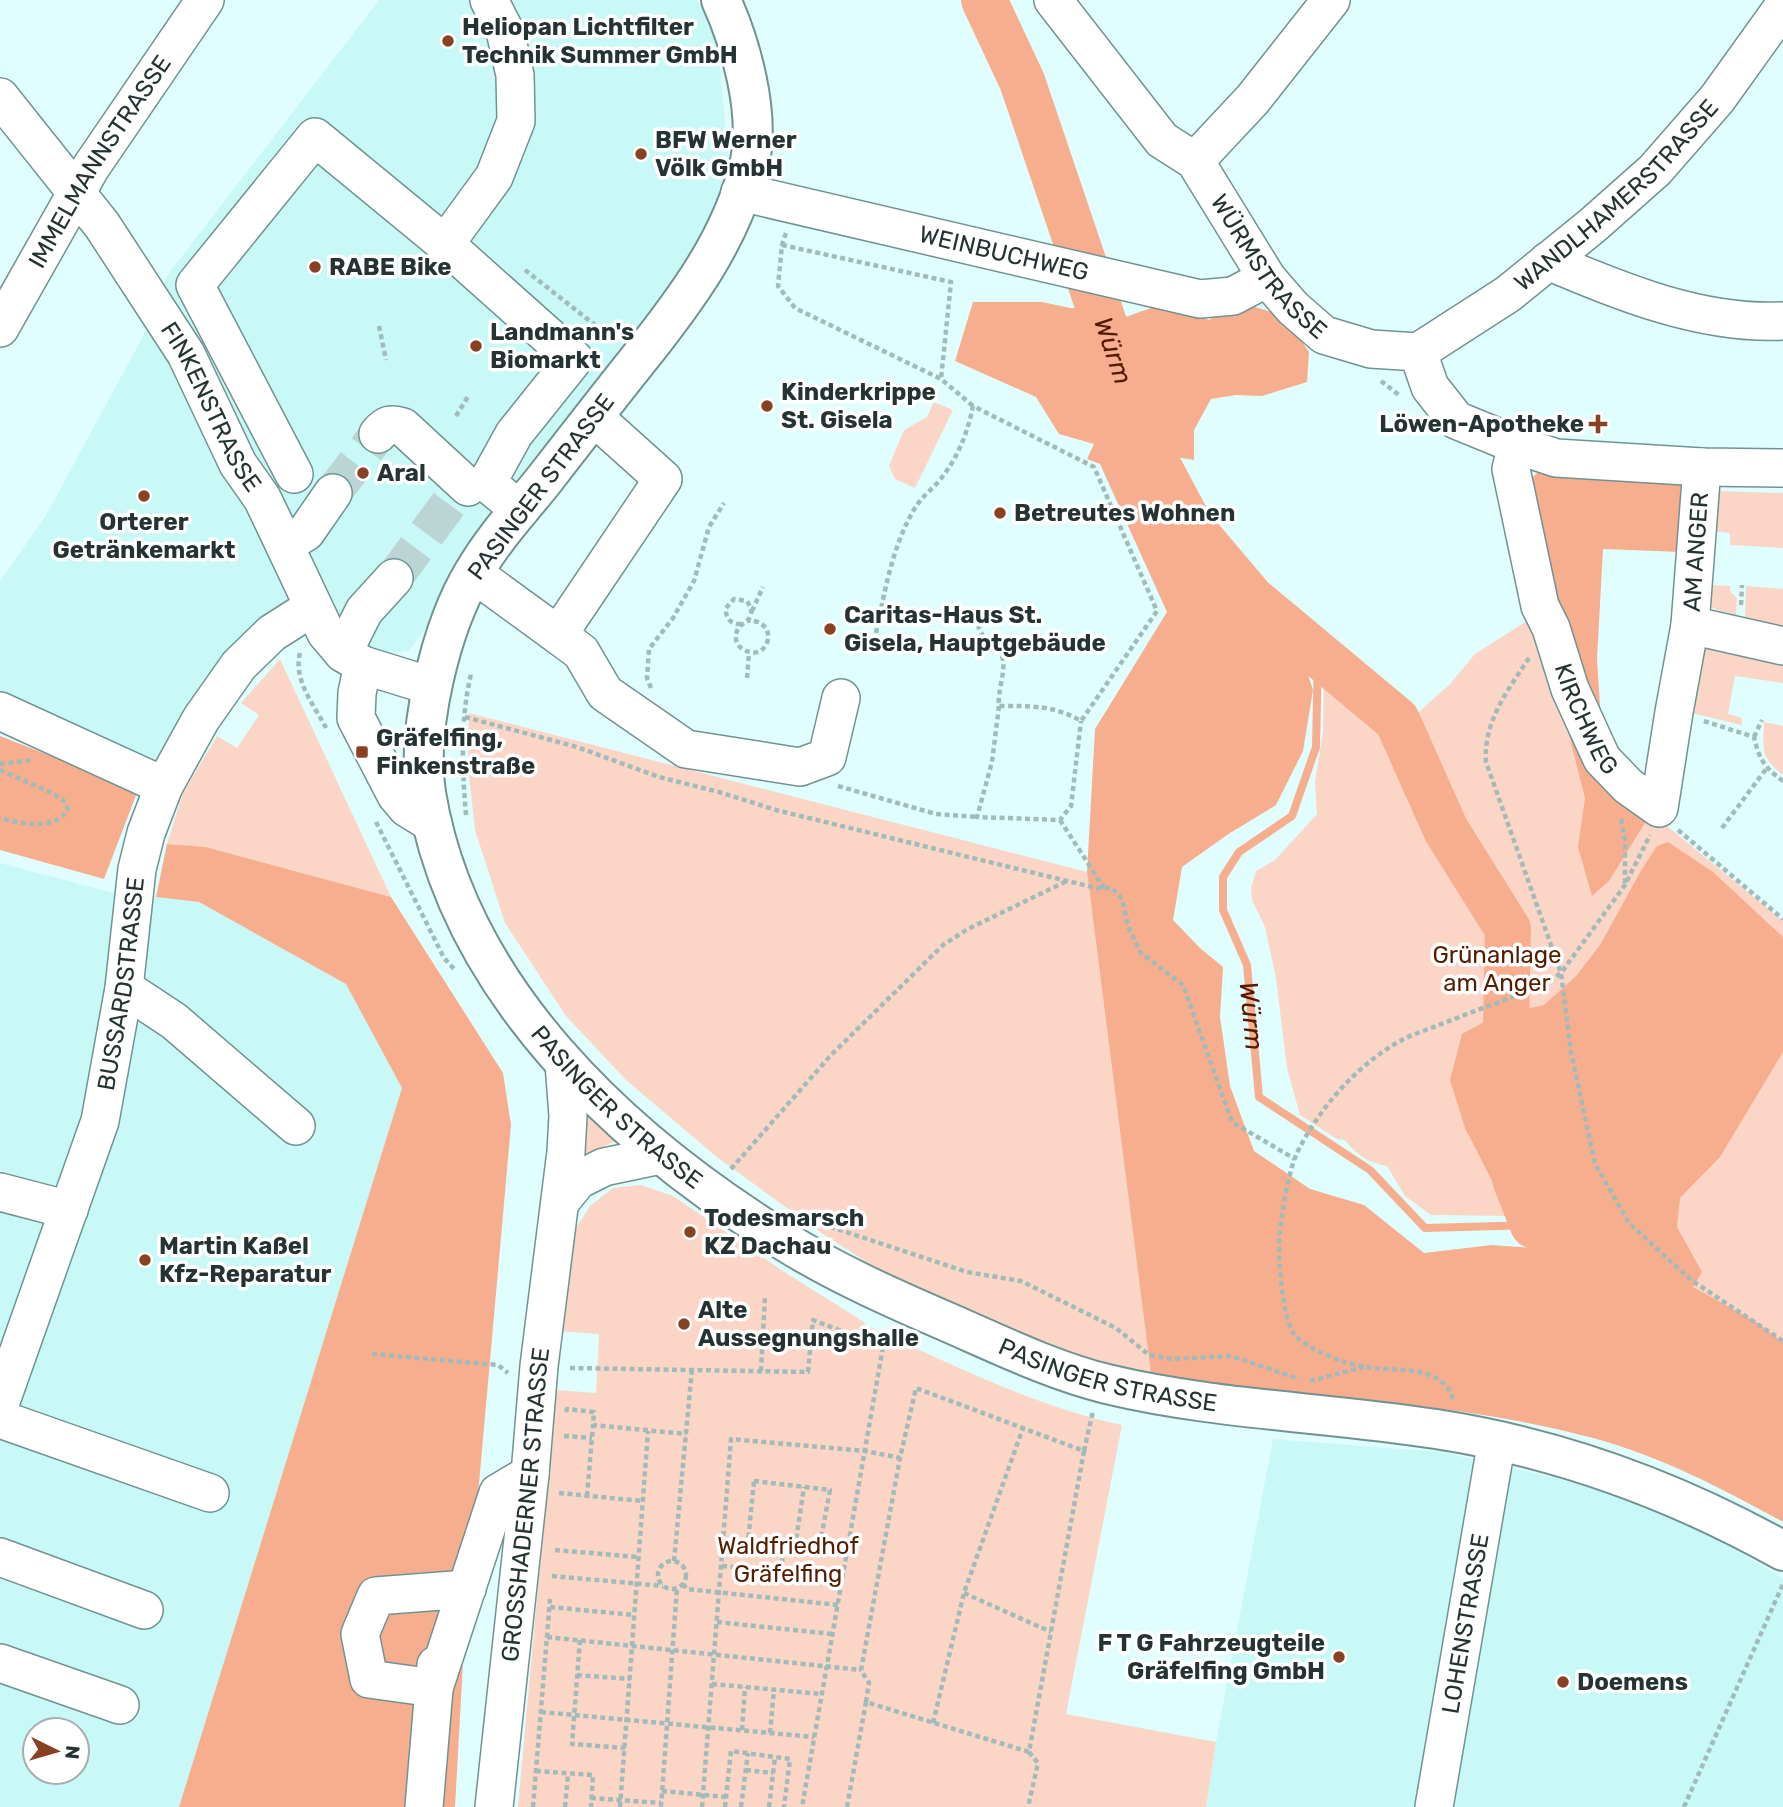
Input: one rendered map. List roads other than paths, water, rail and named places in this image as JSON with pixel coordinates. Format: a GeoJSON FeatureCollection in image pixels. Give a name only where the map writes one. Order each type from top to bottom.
{"type":"FeatureCollection","features":[{"type":"Feature","properties":{"kind":"main road","name":"PASINGER STRASSE"},"geometry":{"type":"LineString","coordinates":[[721,0],[743,68],[752,127],[750,162],[729,224],[669,321],[520,510],[485,582],[448,633],[431,686],[426,728],[425,785],[450,821],[453,888],[479,942],[509,991],[564,1063],[661,1155],[784,1241],[879,1292],[1014,1351],[1099,1382],[1164,1396],[1435,1429],[1497,1440],[1589,1464],[1649,1485],[1733,1523],[1783,1550]]}},
{"type":"Feature","properties":{"kind":"street","name":"IMMELMANNSTRASSE"},"geometry":{"type":"LineString","coordinates":[[0,328],[76,191],[205,0]]}},
{"type":"Feature","properties":{"kind":"street"},"geometry":{"type":"LineString","coordinates":[[454,233],[494,177],[516,121],[515,75],[505,31],[489,0]]}},
{"type":"Feature","properties":{"kind":"street","name":"WÜRMSTRASSE"},"geometry":{"type":"LineString","coordinates":[[1053,0],[1162,140],[1195,160],[1267,278],[1293,308],[1324,335],[1371,349],[1418,352]]}},
{"type":"Feature","properties":{"kind":"street"},"geometry":{"type":"LineString","coordinates":[[1195,160],[1253,99],[1331,0]]}},
{"type":"Feature","properties":{"kind":"street","name":"WANDLHAMERSTRASSE"},"geometry":{"type":"LineString","coordinates":[[1418,352],[1508,294],[1655,170],[1717,99],[1783,7]]}},
{"type":"Feature","properties":{"kind":"street","name":"FINKENSTRASSE"},"geometry":{"type":"LineString","coordinates":[[0,97],[102,225],[186,354],[238,464],[262,498],[326,633],[353,659]]}},
{"type":"Feature","properties":{"kind":"street"},"geometry":{"type":"LineString","coordinates":[[294,474],[195,285],[315,137],[454,233],[574,359],[469,489]]}},
{"type":"Feature","properties":{"kind":"street","name":"WEINBUCHWEG"},"geometry":{"type":"LineString","coordinates":[[740,192],[1200,299],[1233,296],[1267,278]]}},
{"type":"Feature","properties":{"kind":"street"},"geometry":{"type":"LineString","coordinates":[[1548,261],[1663,305],[1749,321],[1783,321]]}},
{"type":"Feature","properties":{"kind":"street"},"geometry":{"type":"LineString","coordinates":[[1418,352],[1430,387],[1456,420],[1517,446],[1556,457],[1702,467],[1783,468]]}},
{"type":"Feature","properties":{"kind":"street"},"geometry":{"type":"LineString","coordinates":[[558,635],[663,479],[594,417]]}},
{"type":"Feature","properties":{"kind":"street"},"geometry":{"type":"LineString","coordinates":[[378,434],[384,426],[393,423],[403,426],[469,489],[520,510]]}},
{"type":"Feature","properties":{"kind":"street","name":"KIRCHWEG"},"geometry":{"type":"LineString","coordinates":[[1517,446],[1511,469],[1540,606],[1551,628],[1570,689],[1602,759],[1628,786],[1659,808],[1690,625]]}},
{"type":"Feature","properties":{"kind":"street","name":"AM ANGER"},"geometry":{"type":"LineString","coordinates":[[1702,467],[1690,625],[1783,646]]}},
{"type":"Feature","properties":{"kind":"street"},"geometry":{"type":"LineString","coordinates":[[285,545],[306,533],[333,493]]}},
{"type":"Feature","properties":{"kind":"street"},"geometry":{"type":"LineString","coordinates":[[394,578],[364,611],[353,659],[357,693],[356,718],[396,796],[407,808],[450,821]]}},
{"type":"Feature","properties":{"kind":"street"},"geometry":{"type":"LineString","coordinates":[[485,582],[581,652],[605,693],[686,749],[800,767],[827,757],[841,698]]}},
{"type":"Feature","properties":{"kind":"street","name":"BUSSARDSTRASSE"},"geometry":{"type":"LineString","coordinates":[[0,1404],[8,1356],[69,1210],[100,1121],[124,988],[137,869],[146,833],[164,786],[201,719],[239,665],[272,633],[313,607]]}},
{"type":"Feature","properties":{"kind":"street"},"geometry":{"type":"LineString","coordinates":[[353,659],[431,686]]}},
{"type":"Feature","properties":{"kind":"street"},"geometry":{"type":"LineString","coordinates":[[0,711],[164,786]]}},
{"type":"Feature","properties":{"kind":"street"},"geometry":{"type":"LineString","coordinates":[[124,988],[174,1021],[296,1126]]}},
{"type":"Feature","properties":{"kind":"street","name":"GROSSHADERNER STRASSE"},"geometry":{"type":"LineString","coordinates":[[494,1807],[550,1483],[539,1366],[561,1201],[568,1116],[564,1063]]}},
{"type":"Feature","properties":{"kind":"street"},"geometry":{"type":"LineString","coordinates":[[561,1201],[578,1180],[604,1167],[661,1155]]}},
{"type":"Feature","properties":{"kind":"street"},"geometry":{"type":"LineString","coordinates":[[0,1192],[69,1210]]}},
{"type":"Feature","properties":{"kind":"street"},"geometry":{"type":"LineString","coordinates":[[0,1419],[210,1493]]}},
{"type":"Feature","properties":{"kind":"street","name":"LOHENSTRASSE"},"geometry":{"type":"LineString","coordinates":[[1434,1807],[1497,1440]]}},
{"type":"Feature","properties":{"kind":"street"},"geometry":{"type":"LineString","coordinates":[[424,1807],[434,1688],[454,1590],[498,1493],[550,1483]]}},
{"type":"Feature","properties":{"kind":"street"},"geometry":{"type":"LineString","coordinates":[[0,1557],[144,1610]]}},
{"type":"Feature","properties":{"kind":"street"},"geometry":{"type":"LineString","coordinates":[[434,1688],[369,1679],[360,1634],[376,1596],[454,1590]]}},
{"type":"Feature","properties":{"kind":"street"},"geometry":{"type":"LineString","coordinates":[[0,1663],[120,1705]]}},
{"type":"Feature","properties":{"kind":"waterway","name":"Würm"},"geometry":{"type":"LineString","coordinates":[[984,0],[1022,81],[1125,385],[1160,469],[1191,527],[1252,599],[1397,720],[1446,830],[1508,929],[1505,1068],[1515,1179],[1533,1225],[1743,1341],[1783,1371]]}},
{"type":"Feature","properties":{"kind":"waterway","name":"Würm"},"geometry":{"type":"LineString","coordinates":[[1318,654],[1316,747],[1292,816],[1239,852],[1223,877],[1223,910],[1247,965],[1259,1097],[1370,1170],[1425,1228],[1533,1225]]}},
{"type":"Feature","properties":{"kind":"tunnel"},"geometry":{"type":"LineString","coordinates":[[333,493],[378,434]]}},
{"type":"Feature","properties":{"kind":"tunnel"},"geometry":{"type":"LineString","coordinates":[[394,578],[453,498]]}},
{"type":"Feature","properties":{"kind":"place","name":"Heliopan Lichtfilter Technik Summer GmbH"},"geometry":{"type":"Point","coordinates":[448,41]}},
{"type":"Feature","properties":{"kind":"place","name":"BFW Werner Völk GmbH"},"geometry":{"type":"Point","coordinates":[641,154]}},
{"type":"Feature","properties":{"kind":"place","name":"RABE Bike"},"geometry":{"type":"Point","coordinates":[315,267]}},
{"type":"Feature","properties":{"kind":"place","name":"Landmann's Biomarkt"},"geometry":{"type":"Point","coordinates":[476,346]}},
{"type":"Feature","properties":{"kind":"place","name":"Kinderkrippe St. Gisela"},"geometry":{"type":"Point","coordinates":[767,406]}},
{"type":"Feature","properties":{"kind":"place","name":"Löwen-Apotheke"},"geometry":{"type":"Point","coordinates":[1598,424]}},
{"type":"Feature","properties":{"kind":"place","name":"Aral"},"geometry":{"type":"Point","coordinates":[363,473]}},
{"type":"Feature","properties":{"kind":"place","name":"Orterer Getränkemarkt"},"geometry":{"type":"Point","coordinates":[144,496]}},
{"type":"Feature","properties":{"kind":"place","name":"Betreutes Wohnen"},"geometry":{"type":"Point","coordinates":[1000,513]}},
{"type":"Feature","properties":{"kind":"place","name":"Caritas-Haus St. Gisela, Hauptgebäude"},"geometry":{"type":"Point","coordinates":[830,629]}},
{"type":"Feature","properties":{"kind":"place","name":"Gräfelfing, Finkenstraße"},"geometry":{"type":"Point","coordinates":[362,752]}},
{"type":"Feature","properties":{"kind":"place","name":"Todesmarsch KZ Dachau"},"geometry":{"type":"Point","coordinates":[690,1232]}},
{"type":"Feature","properties":{"kind":"place","name":"Martin Kaßel Kfz-Reparatur"},"geometry":{"type":"Point","coordinates":[145,1260]}},
{"type":"Feature","properties":{"kind":"place","name":"Alte Aussegnungshalle"},"geometry":{"type":"Point","coordinates":[684,1324]}},
{"type":"Feature","properties":{"kind":"place","name":"F T G Fahrzeugteile Gräfelfing GmbH"},"geometry":{"type":"Point","coordinates":[1339,1657]}},
{"type":"Feature","properties":{"kind":"place","name":"Doemens"},"geometry":{"type":"Point","coordinates":[1563,1682]}},
{"type":"Feature","properties":{"kind":"park label","name":"Grünanlage am Anger"},"geometry":{"type":"Point","coordinates":[1497,969]}},
{"type":"Feature","properties":{"kind":"park label","name":"Waldfriedhof Gräfelfing"},"geometry":{"type":"Point","coordinates":[788,1560]}}]}
